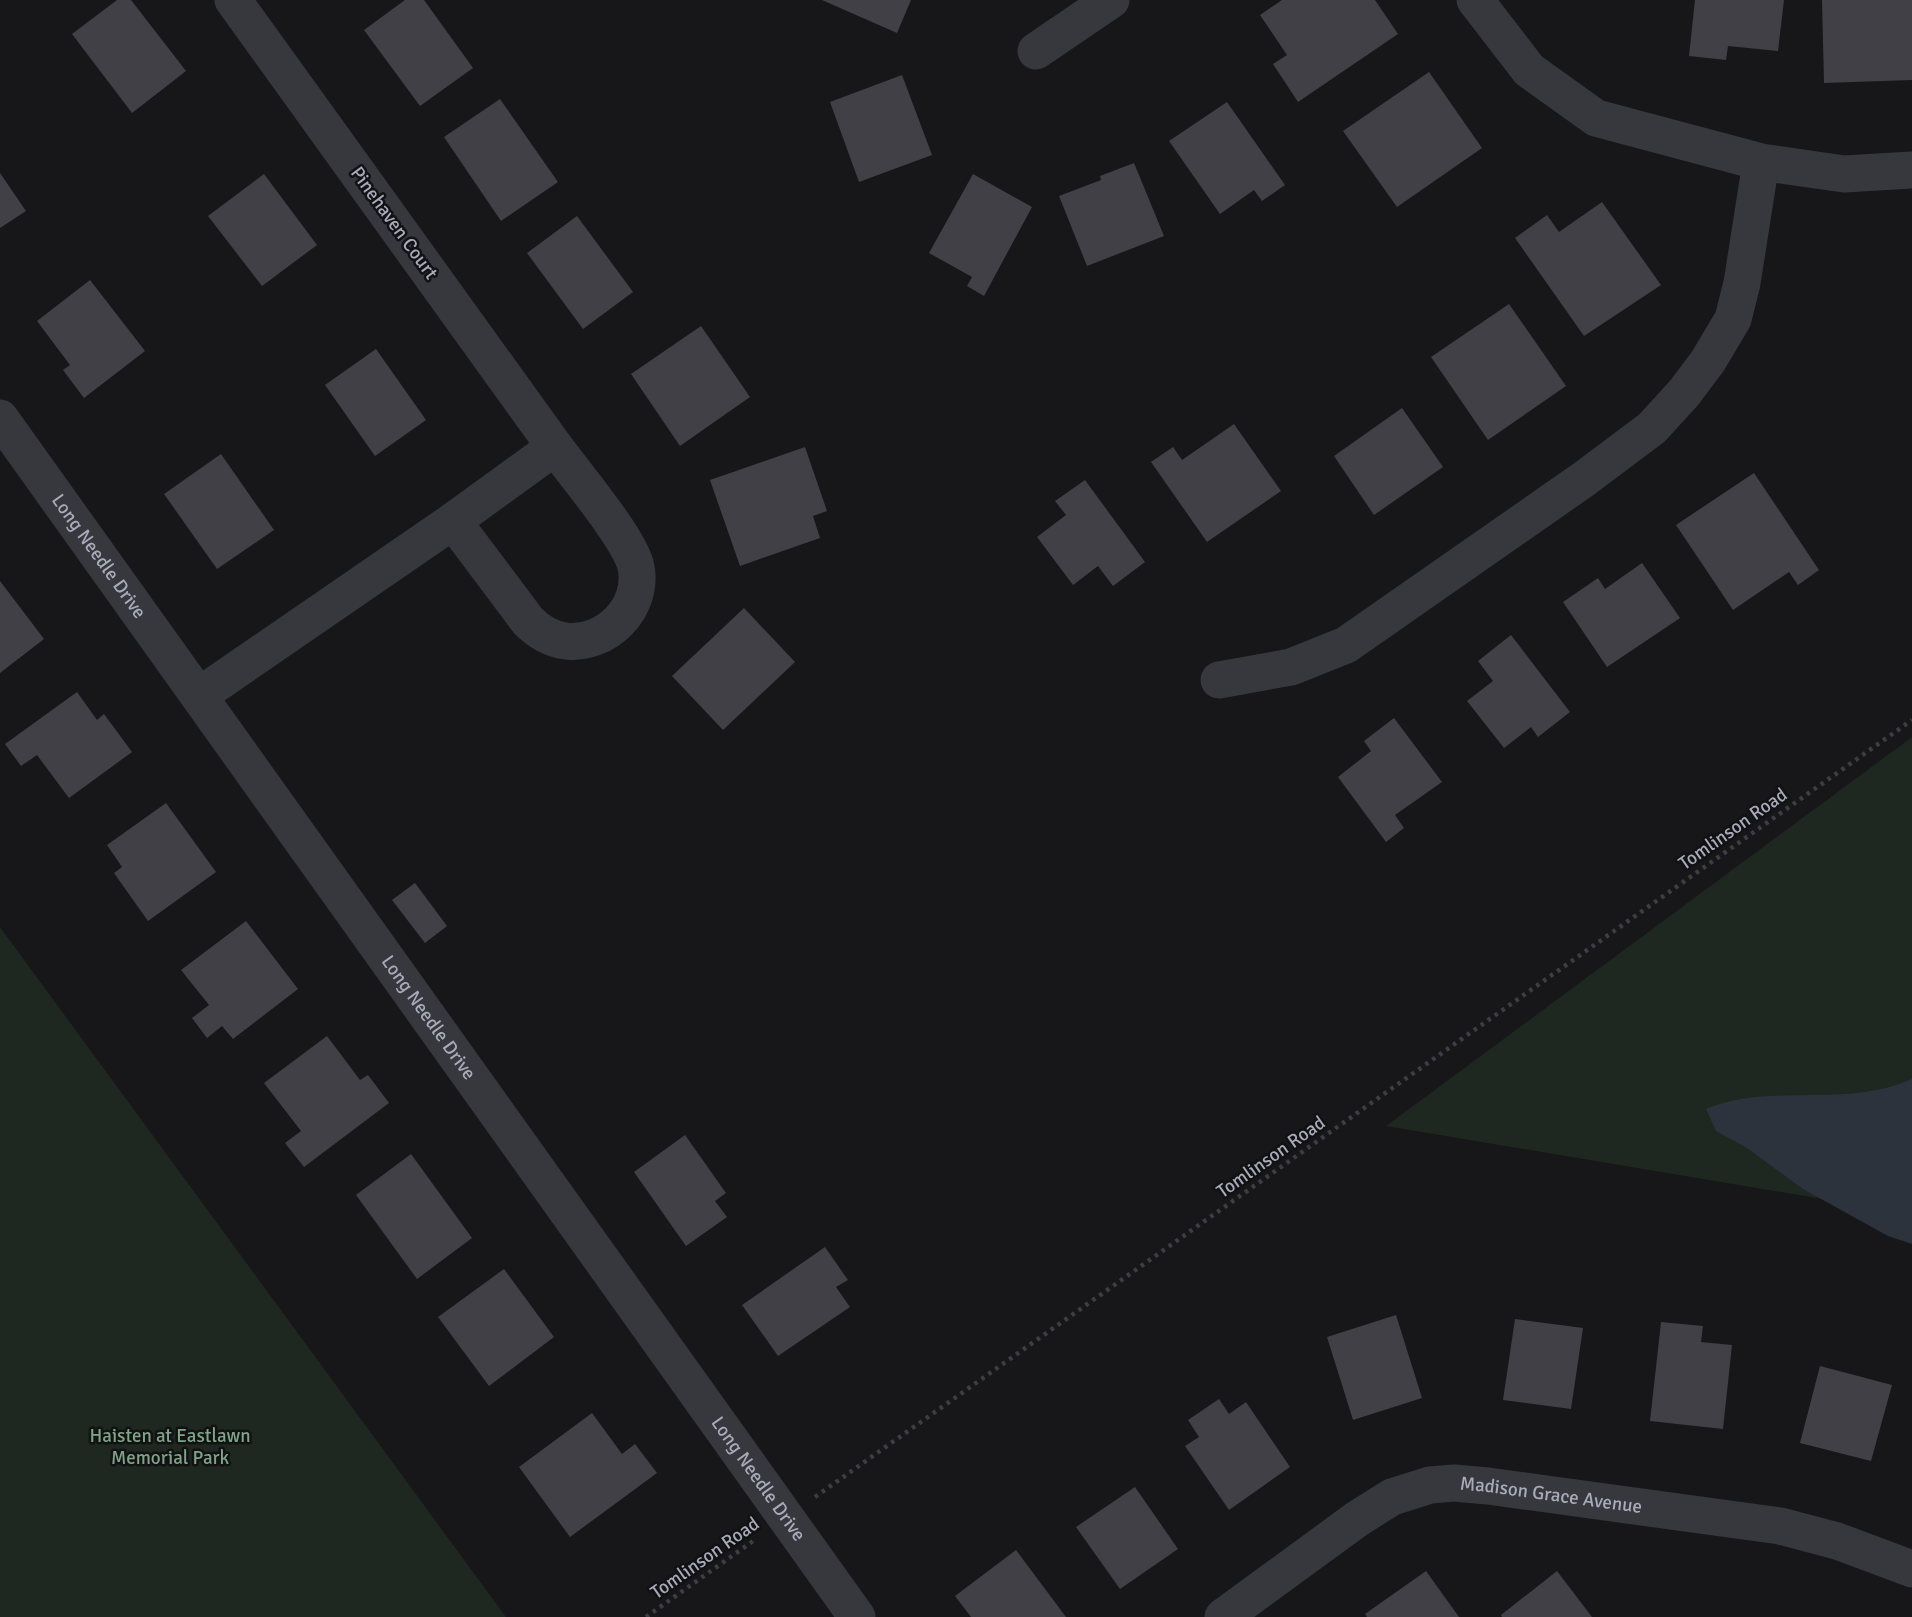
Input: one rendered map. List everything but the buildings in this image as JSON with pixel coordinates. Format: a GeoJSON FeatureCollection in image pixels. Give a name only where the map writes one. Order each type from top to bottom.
{"type":"FeatureCollection","features":[{"type":"Feature","properties":{"kind":"street","name":"Pinehaven Court"},"geometry":{"type":"LineString","coordinates":[[233,0],[625,542],[635,566],[634,596],[628,610],[603,634],[581,641],[565,641],[543,633],[527,621],[453,521]]}},
{"type":"Feature","properties":{"kind":"street"},"geometry":{"type":"LineString","coordinates":[[1036,51],[1111,0]]}},
{"type":"Feature","properties":{"kind":"street"},"geometry":{"type":"LineString","coordinates":[[1475,0],[1529,70],[1596,118],[1761,162],[1844,174],[1912,170]]}},
{"type":"Feature","properties":{"kind":"street"},"geometry":{"type":"LineString","coordinates":[[1219,680],[1292,667],[1346,645],[1584,479],[1652,428],[1685,393],[1733,319],[1742,283],[1761,162]]}},
{"type":"Feature","properties":{"kind":"street","name":"Long Needle Drive"},"geometry":{"type":"LineString","coordinates":[[0,418],[200,695],[784,1519],[857,1617]]}},
{"type":"Feature","properties":{"kind":"street"},"geometry":{"type":"LineString","coordinates":[[200,695],[453,521],[555,447]]}},
{"type":"Feature","properties":{"kind":"street","name":"Madison Grace Avenue"},"geometry":{"type":"LineString","coordinates":[[1223,1617],[1374,1507],[1409,1490],[1454,1483],[1780,1525],[1836,1541],[1912,1569]]}},
{"type":"Feature","properties":{"kind":"path","name":"Tomlinson Road"},"geometry":{"type":"LineString","coordinates":[[646,1617],[1912,720]]}},
{"type":"Feature","properties":{"kind":"green space"},"geometry":{"type":"Polygon","coordinates":[[[1912,737],[1912,1214],[1386,1126],[1912,737]]]}},
{"type":"Feature","properties":{"kind":"green space","name":"Haisten at Eastlawn Memorial Park"},"geometry":{"type":"Polygon","coordinates":[[[0,927],[506,1617],[0,1617],[0,927]]]}},
{"type":"Feature","properties":{"kind":"shaded area"},"geometry":{"type":"Polygon","coordinates":[[[1912,1079],[1912,1244],[1888,1236],[1803,1189],[1747,1148],[1716,1131],[1706,1109],[1756,1097],[1861,1093],[1912,1079]]]}}]}
